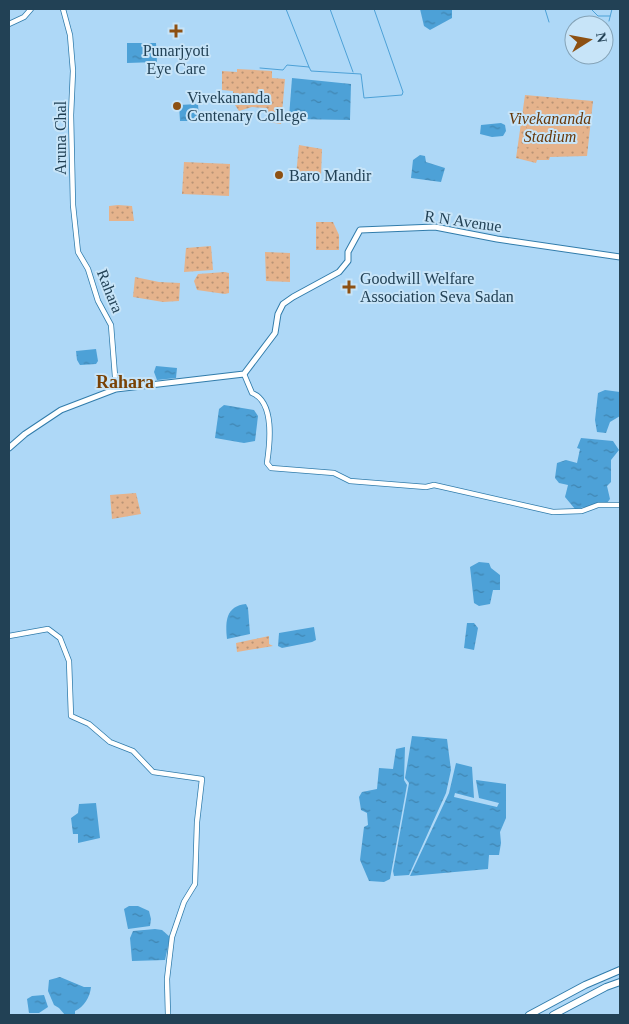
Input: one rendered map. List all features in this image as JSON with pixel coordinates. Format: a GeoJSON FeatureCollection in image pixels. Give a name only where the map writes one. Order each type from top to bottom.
{"type":"FeatureCollection","features":[{"type":"Feature","properties":{"kind":"highway"},"geometry":{"type":"LineString","coordinates":[[529,1015],[585,985],[620,970]]}},
{"type":"Feature","properties":{"kind":"highway"},"geometry":{"type":"LineString","coordinates":[[553,1015],[612,984],[620,982]]}},
{"type":"Feature","properties":{"kind":"main road","name":"R N Avenue"},"geometry":{"type":"LineString","coordinates":[[244,374],[275,333],[278,314],[283,304],[339,272],[348,261],[348,252],[360,230],[435,227],[500,240],[620,258]]}},
{"type":"Feature","properties":{"kind":"main road"},"geometry":{"type":"LineString","coordinates":[[9,448],[25,434],[61,410],[116,389],[244,374]]}},
{"type":"Feature","properties":{"kind":"street"},"geometry":{"type":"LineString","coordinates":[[9,24],[24,17],[31,9]]}},
{"type":"Feature","properties":{"kind":"street","name":"Aruna Chal"},"geometry":{"type":"LineString","coordinates":[[63,9],[70,35],[73,71],[71,115],[73,205]]}},
{"type":"Feature","properties":{"kind":"street","name":"Rahara"},"geometry":{"type":"LineString","coordinates":[[73,205],[78,252],[88,269],[98,301],[111,325],[116,389]]}},
{"type":"Feature","properties":{"kind":"street"},"geometry":{"type":"LineString","coordinates":[[244,374],[252,393],[257,395],[265,407],[271,434],[267,463],[271,468],[334,473],[350,481],[426,487],[434,485],[553,512],[582,511],[598,505],[620,505]]}},
{"type":"Feature","properties":{"kind":"street"},"geometry":{"type":"LineString","coordinates":[[9,636],[48,629],[56,633],[69,661],[71,716],[90,724],[110,742],[133,751],[153,772],[202,779],[197,822],[195,884],[184,902],[172,937],[167,979],[168,1015]]}},
{"type":"Feature","properties":{"kind":"green space"},"geometry":{"type":"Polygon","coordinates":[[[237,69],[272,71],[272,78],[285,79],[281,124],[268,122],[267,108],[252,107],[239,111],[233,102],[233,91],[222,90],[222,71],[237,72],[237,69]]]}},
{"type":"Feature","properties":{"kind":"green space","name":"Vivekananda Stadium"},"geometry":{"type":"Polygon","coordinates":[[[525,95],[593,101],[587,156],[550,157],[549,160],[537,160],[536,163],[516,158],[525,95]]]}},
{"type":"Feature","properties":{"kind":"green space"},"geometry":{"type":"Polygon","coordinates":[[[529,107],[585,111],[581,151],[525,147],[529,107]]]}},
{"type":"Feature","properties":{"kind":"green space"},"geometry":{"type":"Polygon","coordinates":[[[299,145],[322,149],[321,177],[296,175],[299,145]]]}},
{"type":"Feature","properties":{"kind":"green space"},"geometry":{"type":"Polygon","coordinates":[[[184,162],[230,164],[229,196],[182,194],[184,162]]]}},
{"type":"Feature","properties":{"kind":"green space"},"geometry":{"type":"Polygon","coordinates":[[[109,206],[132,206],[134,221],[109,221],[109,206]]]}},
{"type":"Feature","properties":{"kind":"green space"},"geometry":{"type":"Polygon","coordinates":[[[316,222],[333,222],[339,235],[339,250],[316,250],[316,222]]]}},
{"type":"Feature","properties":{"kind":"green space"},"geometry":{"type":"Polygon","coordinates":[[[211,246],[213,270],[184,272],[186,248],[211,246]]]}},
{"type":"Feature","properties":{"kind":"green space"},"geometry":{"type":"Polygon","coordinates":[[[265,252],[290,253],[290,282],[266,281],[265,252]]]}},
{"type":"Feature","properties":{"kind":"green space"},"geometry":{"type":"Polygon","coordinates":[[[229,273],[229,293],[197,290],[194,281],[198,274],[229,273]]]}},
{"type":"Feature","properties":{"kind":"green space"},"geometry":{"type":"Polygon","coordinates":[[[135,277],[159,282],[180,283],[179,301],[163,302],[133,297],[135,277]]]}},
{"type":"Feature","properties":{"kind":"green space"},"geometry":{"type":"Polygon","coordinates":[[[136,493],[141,514],[112,519],[110,495],[136,493]]]}},
{"type":"Feature","properties":{"kind":"green space"},"geometry":{"type":"Polygon","coordinates":[[[269,636],[269,644],[273,646],[237,652],[236,643],[269,636]]]}},
{"type":"Feature","properties":{"kind":"water"},"geometry":{"type":"Polygon","coordinates":[[[420,9],[452,9],[452,18],[430,30],[424,26],[420,9]]]}},
{"type":"Feature","properties":{"kind":"water"},"geometry":{"type":"Polygon","coordinates":[[[127,43],[156,43],[157,62],[127,63],[127,43]]]}},
{"type":"Feature","properties":{"kind":"water"},"geometry":{"type":"Polygon","coordinates":[[[292,78],[351,84],[350,120],[291,119],[289,117],[292,78]]]}},
{"type":"Feature","properties":{"kind":"water"},"geometry":{"type":"Polygon","coordinates":[[[198,104],[199,121],[180,121],[179,105],[198,104]]]}},
{"type":"Feature","properties":{"kind":"water"},"geometry":{"type":"Polygon","coordinates":[[[501,123],[505,125],[506,131],[503,136],[492,137],[480,134],[481,125],[501,123]]]}},
{"type":"Feature","properties":{"kind":"water"},"geometry":{"type":"Polygon","coordinates":[[[420,155],[425,156],[426,162],[445,168],[441,182],[411,178],[413,160],[420,155]]]}},
{"type":"Feature","properties":{"kind":"water"},"geometry":{"type":"Polygon","coordinates":[[[96,349],[98,361],[96,364],[80,365],[77,360],[76,351],[96,349]]]}},
{"type":"Feature","properties":{"kind":"water"},"geometry":{"type":"Polygon","coordinates":[[[156,366],[177,368],[176,378],[157,380],[154,372],[156,366]]]}},
{"type":"Feature","properties":{"kind":"water"},"geometry":{"type":"Polygon","coordinates":[[[605,390],[620,392],[620,416],[610,422],[606,433],[597,432],[595,420],[598,393],[605,390]]]}},
{"type":"Feature","properties":{"kind":"water"},"geometry":{"type":"Polygon","coordinates":[[[224,405],[254,410],[258,416],[255,441],[244,443],[215,438],[219,409],[224,405]]]}},
{"type":"Feature","properties":{"kind":"water"},"geometry":{"type":"Polygon","coordinates":[[[581,438],[613,441],[619,450],[611,460],[611,482],[607,486],[610,499],[607,503],[575,509],[565,497],[568,485],[559,483],[555,478],[557,463],[566,460],[577,463],[580,449],[577,448],[581,438]]]}},
{"type":"Feature","properties":{"kind":"water"},"geometry":{"type":"Polygon","coordinates":[[[479,562],[489,563],[491,568],[500,575],[500,590],[493,590],[490,604],[479,606],[474,603],[470,567],[479,562]]]}},
{"type":"Feature","properties":{"kind":"water"},"geometry":{"type":"Polygon","coordinates":[[[246,604],[250,634],[227,639],[226,626],[228,616],[234,608],[246,604]]]}},
{"type":"Feature","properties":{"kind":"water"},"geometry":{"type":"Polygon","coordinates":[[[467,623],[474,623],[478,628],[474,650],[464,648],[467,623]]]}},
{"type":"Feature","properties":{"kind":"water"},"geometry":{"type":"Polygon","coordinates":[[[314,627],[316,640],[282,648],[278,646],[279,633],[314,627]]]}},
{"type":"Feature","properties":{"kind":"water"},"geometry":{"type":"Polygon","coordinates":[[[412,736],[447,739],[451,770],[446,793],[409,875],[394,876],[393,871],[409,783],[405,778],[412,736]]]}},
{"type":"Feature","properties":{"kind":"water"},"geometry":{"type":"Polygon","coordinates":[[[405,747],[404,780],[407,785],[390,879],[384,882],[369,881],[360,860],[364,827],[368,825],[367,813],[361,810],[359,797],[362,792],[377,789],[379,768],[393,769],[396,749],[405,747]]]}},
{"type":"Feature","properties":{"kind":"water"},"geometry":{"type":"Polygon","coordinates":[[[456,763],[472,767],[474,798],[455,793],[454,797],[497,807],[499,803],[479,798],[476,780],[506,784],[506,818],[500,832],[499,855],[489,855],[488,869],[410,876],[449,793],[456,763]]]}},
{"type":"Feature","properties":{"kind":"water"},"geometry":{"type":"Polygon","coordinates":[[[96,803],[100,838],[78,843],[78,834],[73,834],[71,818],[78,813],[79,804],[96,803]]]}},
{"type":"Feature","properties":{"kind":"water"},"geometry":{"type":"Polygon","coordinates":[[[129,906],[138,906],[149,911],[150,926],[128,929],[124,909],[129,906]]]}},
{"type":"Feature","properties":{"kind":"water"},"geometry":{"type":"Polygon","coordinates":[[[162,930],[170,937],[165,960],[132,961],[130,938],[133,931],[162,930]]]}},
{"type":"Feature","properties":{"kind":"water"},"geometry":{"type":"Polygon","coordinates":[[[60,977],[84,987],[91,987],[86,1001],[75,1011],[75,1015],[65,1015],[54,1005],[48,991],[49,980],[60,977]]]}},
{"type":"Feature","properties":{"kind":"water"},"geometry":{"type":"Polygon","coordinates":[[[44,995],[48,1007],[39,1013],[29,1013],[27,999],[32,996],[44,995]]]}},
{"type":"Feature","properties":{"kind":"waterway"},"geometry":{"type":"LineString","coordinates":[[286,9],[309,67]]}},
{"type":"Feature","properties":{"kind":"waterway"},"geometry":{"type":"LineString","coordinates":[[330,9],[353,72]]}},
{"type":"Feature","properties":{"kind":"waterway"},"geometry":{"type":"LineString","coordinates":[[260,68],[283,70],[287,65],[309,67],[311,71],[361,74],[364,98],[402,95],[403,92],[374,9]]}},
{"type":"Feature","properties":{"kind":"waterway"},"geometry":{"type":"LineString","coordinates":[[545,9],[549,22]]}},
{"type":"Feature","properties":{"kind":"waterway"},"geometry":{"type":"LineString","coordinates":[[591,9],[597,15]]}},
{"type":"Feature","properties":{"kind":"waterway"},"geometry":{"type":"LineString","coordinates":[[610,15],[612,9]]}},
{"type":"Feature","properties":{"kind":"place","name":"Punarjyoti Eye Care"},"geometry":{"type":"Point","coordinates":[176,31]}},
{"type":"Feature","properties":{"kind":"place","name":"Vivekananda Centenary College"},"geometry":{"type":"Point","coordinates":[177,106]}},
{"type":"Feature","properties":{"kind":"place","name":"Baro Mandir"},"geometry":{"type":"Point","coordinates":[279,175]}},
{"type":"Feature","properties":{"kind":"place","name":"Goodwill Welfare Association Seva Sadan"},"geometry":{"type":"Point","coordinates":[349,287]}},
{"type":"Feature","properties":{"kind":"district","name":"Rahara"},"geometry":{"type":"Point","coordinates":[125,382]}}]}
